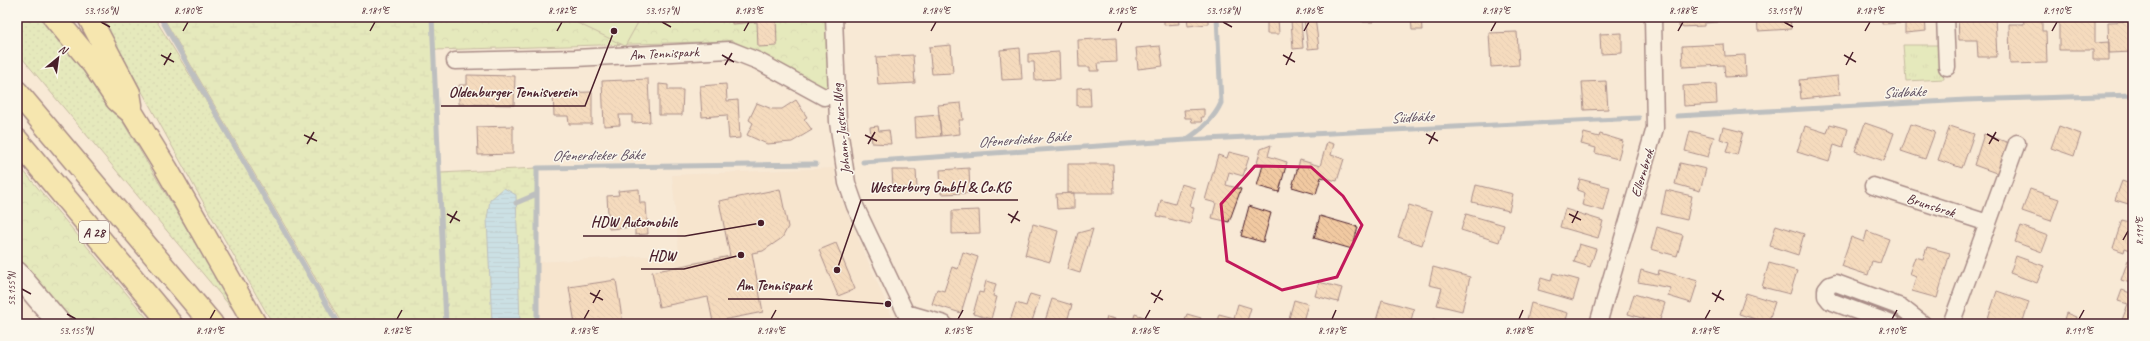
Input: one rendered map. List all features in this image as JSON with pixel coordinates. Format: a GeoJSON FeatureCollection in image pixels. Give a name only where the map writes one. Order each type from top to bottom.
{"type":"FeatureCollection","features":[{"type":"Feature","properties":{"kind":"highway"},"geometry":{"type":"LineString","coordinates":[[54,17],[93,64],[117,100],[132,113],[170,175],[255,324]]}},
{"type":"Feature","properties":{"kind":"highway"},"geometry":{"type":"LineString","coordinates":[[89,17],[129,93],[132,113]]}},
{"type":"Feature","properties":{"kind":"highway","name":"A 28"},"geometry":{"type":"LineString","coordinates":[[17,92],[212,324]]}},
{"type":"Feature","properties":{"kind":"highway","name":"A 28"},"geometry":{"type":"LineString","coordinates":[[17,140],[171,324]]}},
{"type":"Feature","properties":{"kind":"street","name":"Johann-Justus-Weg"},"geometry":{"type":"LineString","coordinates":[[834,17],[838,122],[847,183],[855,206],[908,318]]}},
{"type":"Feature","properties":{"kind":"street","name":"Ellernbrok"},"geometry":{"type":"LineString","coordinates":[[1598,324],[1655,128],[1653,17]]}},
{"type":"Feature","properties":{"kind":"street"},"geometry":{"type":"LineString","coordinates":[[1945,17],[1947,67]]}},
{"type":"Feature","properties":{"kind":"street","name":"Am Tennispark"},"geometry":{"type":"LineString","coordinates":[[455,61],[575,58],[730,50],[758,61],[824,97],[837,94]]}},
{"type":"Feature","properties":{"kind":"street"},"geometry":{"type":"LineString","coordinates":[[1951,324],[2017,143]]}},
{"type":"Feature","properties":{"kind":"street","name":"Brunsbrok"},"geometry":{"type":"LineString","coordinates":[[1873,186],[1988,223]]}},
{"type":"Feature","properties":{"kind":"street"},"geometry":{"type":"LineString","coordinates":[[17,273],[60,324]]}},
{"type":"Feature","properties":{"kind":"street"},"geometry":{"type":"LineString","coordinates":[[1892,324],[1830,302],[1826,296],[1826,290],[1830,285],[1836,283],[1850,287],[1901,307],[1923,324]]}},
{"type":"Feature","properties":{"kind":"street"},"geometry":{"type":"LineString","coordinates":[[908,318],[944,324]]}},
{"type":"Feature","properties":{"kind":"highlighted area"},"geometry":{"type":"Polygon","coordinates":[[[1255,166],[1311,167],[1343,196],[1362,225],[1337,277],[1282,290],[1227,261],[1221,204],[1255,166]]]}},
{"type":"Feature","properties":{"kind":"shaded area"},"geometry":{"type":"Polygon","coordinates":[[[834,168],[837,189],[895,324],[538,324],[537,262],[679,254],[672,175],[834,168]]]}},
{"type":"Feature","properties":{"kind":"green space"},"geometry":{"type":"Polygon","coordinates":[[[17,17],[45,17],[105,92],[240,318],[17,52],[17,17]]]}},
{"type":"Feature","properties":{"kind":"green space"},"geometry":{"type":"Polygon","coordinates":[[[101,17],[154,17],[213,112],[336,324],[273,324],[194,186],[101,17]]]}},
{"type":"Feature","properties":{"kind":"green space"},"geometry":{"type":"Polygon","coordinates":[[[163,17],[432,17],[440,173],[537,168],[537,324],[342,324],[163,17]]]}},
{"type":"Feature","properties":{"kind":"green space"},"geometry":{"type":"Polygon","coordinates":[[[432,17],[565,17],[623,44],[434,50],[432,17]]]}},
{"type":"Feature","properties":{"kind":"green space"},"geometry":{"type":"Polygon","coordinates":[[[565,17],[641,17],[625,46],[565,17]]]}},
{"type":"Feature","properties":{"kind":"green space"},"geometry":{"type":"Polygon","coordinates":[[[641,17],[831,17],[837,94],[733,41],[625,44],[641,17]]]}},
{"type":"Feature","properties":{"kind":"green space"},"geometry":{"type":"Polygon","coordinates":[[[1903,45],[1939,45],[1944,79],[1906,81],[1903,45]]]}},
{"type":"Feature","properties":{"kind":"green space"},"geometry":{"type":"Polygon","coordinates":[[[17,163],[152,324],[71,324],[17,259],[17,163]]]}},
{"type":"Feature","properties":{"kind":"green space"},"geometry":{"type":"Polygon","coordinates":[[[1844,293],[1854,293],[1918,324],[1902,324],[1848,305],[1842,298],[1844,293]]]}},
{"type":"Feature","properties":{"kind":"water"},"geometry":{"type":"Polygon","coordinates":[[[504,188],[516,195],[520,324],[492,324],[487,219],[490,200],[504,188]]]}},
{"type":"Feature","properties":{"kind":"building"},"geometry":{"type":"Polygon","coordinates":[[[732,17],[776,17],[777,46],[758,47],[757,22],[732,24],[732,17]]]}},
{"type":"Feature","properties":{"kind":"building"},"geometry":{"type":"Polygon","coordinates":[[[1164,17],[1178,17],[1179,24],[1164,25],[1164,17]]]}},
{"type":"Feature","properties":{"kind":"building"},"geometry":{"type":"Polygon","coordinates":[[[1187,17],[1208,17],[1208,24],[1188,26],[1187,17]]]}},
{"type":"Feature","properties":{"kind":"building"},"geometry":{"type":"Polygon","coordinates":[[[1267,17],[1278,17],[1279,34],[1267,34],[1267,17]]]}},
{"type":"Feature","properties":{"kind":"building"},"geometry":{"type":"Polygon","coordinates":[[[1363,17],[1373,17],[1373,22],[1363,22],[1363,17]]]}},
{"type":"Feature","properties":{"kind":"building"},"geometry":{"type":"Polygon","coordinates":[[[1411,17],[1421,17],[1422,30],[1412,30],[1411,17]]]}},
{"type":"Feature","properties":{"kind":"building"},"geometry":{"type":"Polygon","coordinates":[[[1679,17],[1718,17],[1718,22],[1704,23],[1704,26],[1679,27],[1679,17]]]}},
{"type":"Feature","properties":{"kind":"building"},"geometry":{"type":"Polygon","coordinates":[[[1757,17],[1790,17],[1791,29],[1758,31],[1757,17]]]}},
{"type":"Feature","properties":{"kind":"building"},"geometry":{"type":"Polygon","coordinates":[[[1882,17],[1925,17],[1926,31],[1905,33],[1905,23],[1882,24],[1882,17]]]}},
{"type":"Feature","properties":{"kind":"building"},"geometry":{"type":"Polygon","coordinates":[[[1958,17],[1995,17],[1997,57],[1978,57],[1977,40],[1959,40],[1958,17]]]}},
{"type":"Feature","properties":{"kind":"building"},"geometry":{"type":"Polygon","coordinates":[[[2023,17],[2042,17],[2042,31],[2046,31],[2047,63],[2010,64],[2009,24],[2024,24],[2023,17]]]}},
{"type":"Feature","properties":{"kind":"building"},"geometry":{"type":"Polygon","coordinates":[[[1315,18],[1319,48],[1308,49],[1304,19],[1315,18]]]}},
{"type":"Feature","properties":{"kind":"building"},"geometry":{"type":"Polygon","coordinates":[[[2095,18],[2095,43],[2109,42],[2109,60],[2093,60],[2093,50],[2059,50],[2059,19],[2095,18]]]}},
{"type":"Feature","properties":{"kind":"building"},"geometry":{"type":"Polygon","coordinates":[[[1301,19],[1303,48],[1293,49],[1291,20],[1301,19]]]}},
{"type":"Feature","properties":{"kind":"building"},"geometry":{"type":"Polygon","coordinates":[[[2133,21],[2133,52],[2109,53],[2108,22],[2133,21]]]}},
{"type":"Feature","properties":{"kind":"building"},"geometry":{"type":"Polygon","coordinates":[[[1517,32],[1519,65],[1491,67],[1489,33],[1517,32]]]}},
{"type":"Feature","properties":{"kind":"building"},"geometry":{"type":"Polygon","coordinates":[[[1622,33],[1622,53],[1601,54],[1600,34],[1622,33]]]}},
{"type":"Feature","properties":{"kind":"building"},"geometry":{"type":"Polygon","coordinates":[[[1116,38],[1117,62],[1098,63],[1099,71],[1090,71],[1090,67],[1079,67],[1078,40],[1116,38]]]}},
{"type":"Feature","properties":{"kind":"building"},"geometry":{"type":"Polygon","coordinates":[[[1724,44],[1725,56],[1745,55],[1746,76],[1725,77],[1724,65],[1683,67],[1682,46],[1724,44]]]}},
{"type":"Feature","properties":{"kind":"building"},"geometry":{"type":"Polygon","coordinates":[[[951,45],[953,73],[932,74],[929,47],[951,45]]]}},
{"type":"Feature","properties":{"kind":"building"},"geometry":{"type":"Polygon","coordinates":[[[1160,46],[1163,66],[1138,69],[1136,48],[1160,46]]]}},
{"type":"Feature","properties":{"kind":"building"},"geometry":{"type":"Polygon","coordinates":[[[1020,48],[1022,79],[1002,80],[1000,50],[1020,48]]]}},
{"type":"Feature","properties":{"kind":"building"},"geometry":{"type":"Polygon","coordinates":[[[1059,52],[1060,79],[1035,80],[1034,62],[1028,62],[1028,54],[1059,52]]]}},
{"type":"Feature","properties":{"kind":"building"},"geometry":{"type":"Polygon","coordinates":[[[913,55],[915,83],[878,85],[876,57],[913,55]]]}},
{"type":"Feature","properties":{"kind":"building"},"geometry":{"type":"Polygon","coordinates":[[[467,75],[515,76],[514,105],[459,104],[459,85],[467,85],[467,75]]]}},
{"type":"Feature","properties":{"kind":"building"},"geometry":{"type":"Polygon","coordinates":[[[1838,76],[1840,95],[1801,99],[1799,80],[1838,76]]]}},
{"type":"Feature","properties":{"kind":"building"},"geometry":{"type":"Polygon","coordinates":[[[648,79],[650,122],[632,123],[632,115],[619,115],[620,125],[604,126],[602,81],[648,79]]]}},
{"type":"Feature","properties":{"kind":"building"},"geometry":{"type":"Polygon","coordinates":[[[1606,81],[1608,109],[1584,110],[1582,82],[1606,81]]]}},
{"type":"Feature","properties":{"kind":"building"},"geometry":{"type":"Polygon","coordinates":[[[659,84],[668,85],[668,90],[683,90],[682,115],[659,115],[659,84]]]}},
{"type":"Feature","properties":{"kind":"building"},"geometry":{"type":"Polygon","coordinates":[[[726,84],[727,101],[738,100],[740,138],[729,139],[727,115],[702,117],[700,86],[726,84]]]}},
{"type":"Feature","properties":{"kind":"building"},"geometry":{"type":"Polygon","coordinates":[[[1716,84],[1717,104],[1684,106],[1683,86],[1716,84]]]}},
{"type":"Feature","properties":{"kind":"building"},"geometry":{"type":"Polygon","coordinates":[[[1090,87],[1091,106],[1077,106],[1077,88],[1090,87]]]}},
{"type":"Feature","properties":{"kind":"building"},"geometry":{"type":"Polygon","coordinates":[[[592,92],[592,124],[569,124],[568,116],[554,116],[553,93],[592,92]]]}},
{"type":"Feature","properties":{"kind":"building"},"geometry":{"type":"Polygon","coordinates":[[[796,100],[807,117],[804,119],[812,130],[792,142],[767,144],[747,135],[753,123],[749,120],[757,103],[772,109],[782,109],[796,100]]]}},
{"type":"Feature","properties":{"kind":"building"},"geometry":{"type":"Polygon","coordinates":[[[961,103],[963,120],[959,120],[960,134],[941,136],[938,105],[961,103]]]}},
{"type":"Feature","properties":{"kind":"building"},"geometry":{"type":"Polygon","coordinates":[[[1204,109],[1204,117],[1201,117],[1202,122],[1192,122],[1191,118],[1185,118],[1184,110],[1204,109]]]}},
{"type":"Feature","properties":{"kind":"building"},"geometry":{"type":"Polygon","coordinates":[[[939,115],[941,136],[916,138],[915,117],[939,115]]]}},
{"type":"Feature","properties":{"kind":"building"},"geometry":{"type":"Polygon","coordinates":[[[1865,123],[1894,133],[1884,161],[1855,151],[1865,123]]]}},
{"type":"Feature","properties":{"kind":"building"},"geometry":{"type":"Polygon","coordinates":[[[1830,124],[1848,129],[1843,148],[1834,145],[1829,162],[1797,152],[1805,126],[1827,133],[1830,124]]]}},
{"type":"Feature","properties":{"kind":"building"},"geometry":{"type":"Polygon","coordinates":[[[1911,124],[1935,132],[1925,159],[1901,151],[1911,124]]]}},
{"type":"Feature","properties":{"kind":"building"},"geometry":{"type":"Polygon","coordinates":[[[513,126],[513,154],[478,155],[477,127],[513,126]]]}},
{"type":"Feature","properties":{"kind":"building"},"geometry":{"type":"Polygon","coordinates":[[[878,126],[879,131],[889,130],[891,144],[872,143],[870,127],[878,126]]]}},
{"type":"Feature","properties":{"kind":"building"},"geometry":{"type":"Polygon","coordinates":[[[1950,126],[1974,134],[1962,168],[1938,160],[1950,126]]]}},
{"type":"Feature","properties":{"kind":"building"},"geometry":{"type":"Polygon","coordinates":[[[2059,126],[2081,134],[2074,156],[2051,148],[2059,126]]]}},
{"type":"Feature","properties":{"kind":"building"},"geometry":{"type":"Polygon","coordinates":[[[1723,127],[1743,132],[1737,155],[1726,152],[1729,142],[1720,139],[1723,127]]]}},
{"type":"Feature","properties":{"kind":"building"},"geometry":{"type":"Polygon","coordinates":[[[1690,131],[1714,137],[1708,157],[1685,151],[1690,131]]]}},
{"type":"Feature","properties":{"kind":"building"},"geometry":{"type":"Polygon","coordinates":[[[1584,133],[1599,137],[1600,134],[1623,141],[1618,159],[1595,153],[1596,148],[1581,144],[1584,133]]]}},
{"type":"Feature","properties":{"kind":"building"},"geometry":{"type":"Polygon","coordinates":[[[1984,134],[2009,143],[1999,174],[1974,165],[1984,134]]]}},
{"type":"Feature","properties":{"kind":"building"},"geometry":{"type":"Polygon","coordinates":[[[1327,142],[1334,144],[1331,155],[1344,159],[1337,181],[1321,177],[1316,194],[1292,187],[1300,160],[1320,166],[1327,142]]]}},
{"type":"Feature","properties":{"kind":"building"},"geometry":{"type":"Polygon","coordinates":[[[1271,145],[1268,156],[1287,162],[1279,192],[1257,186],[1263,165],[1257,163],[1261,149],[1271,145]]]}},
{"type":"Feature","properties":{"kind":"building"},"geometry":{"type":"Polygon","coordinates":[[[1229,152],[1249,157],[1243,176],[1229,172],[1226,185],[1241,189],[1229,222],[1212,218],[1216,203],[1205,200],[1218,155],[1227,158],[1229,152]]]}},
{"type":"Feature","properties":{"kind":"building"},"geometry":{"type":"Polygon","coordinates":[[[1680,163],[1706,169],[1700,191],[1675,184],[1680,163]]]}},
{"type":"Feature","properties":{"kind":"building"},"geometry":{"type":"Polygon","coordinates":[[[1068,164],[1113,164],[1114,193],[1068,193],[1068,164]]]}},
{"type":"Feature","properties":{"kind":"building"},"geometry":{"type":"Polygon","coordinates":[[[969,168],[970,193],[941,194],[940,170],[969,168]]]}},
{"type":"Feature","properties":{"kind":"building"},"geometry":{"type":"Polygon","coordinates":[[[892,170],[916,170],[917,188],[893,188],[892,170]]]}},
{"type":"Feature","properties":{"kind":"building"},"geometry":{"type":"Polygon","coordinates":[[[1580,179],[1610,187],[1604,211],[1582,205],[1585,193],[1577,190],[1580,179]]]}},
{"type":"Feature","properties":{"kind":"building"},"geometry":{"type":"Polygon","coordinates":[[[2122,181],[2133,185],[2132,205],[2115,200],[2122,181]]]}},
{"type":"Feature","properties":{"kind":"building"},"geometry":{"type":"Polygon","coordinates":[[[1181,184],[1195,188],[1190,207],[1194,208],[1190,224],[1157,216],[1161,200],[1175,204],[1181,184]]]}},
{"type":"Feature","properties":{"kind":"building"},"geometry":{"type":"Polygon","coordinates":[[[1476,185],[1513,194],[1509,211],[1472,202],[1476,185]]]}},
{"type":"Feature","properties":{"kind":"building"},"geometry":{"type":"Polygon","coordinates":[[[639,189],[640,203],[646,203],[648,234],[635,235],[635,227],[609,229],[607,196],[619,195],[618,191],[639,189]]]}},
{"type":"Feature","properties":{"kind":"building"},"geometry":{"type":"Polygon","coordinates":[[[780,189],[788,227],[782,238],[763,251],[752,253],[763,312],[713,322],[708,297],[659,307],[652,272],[730,256],[719,201],[780,189]]]}},
{"type":"Feature","properties":{"kind":"building"},"geometry":{"type":"Polygon","coordinates":[[[2030,189],[2059,199],[2051,221],[2022,211],[2030,189]]]}},
{"type":"Feature","properties":{"kind":"building"},"geometry":{"type":"Polygon","coordinates":[[[1666,190],[1692,196],[1687,220],[1661,214],[1666,190]]]}},
{"type":"Feature","properties":{"kind":"building"},"geometry":{"type":"Polygon","coordinates":[[[1074,193],[1074,208],[1057,209],[1056,194],[1074,193]]]}},
{"type":"Feature","properties":{"kind":"building"},"geometry":{"type":"Polygon","coordinates":[[[1409,205],[1432,212],[1422,245],[1398,237],[1409,205]]]}},
{"type":"Feature","properties":{"kind":"building"},"geometry":{"type":"Polygon","coordinates":[[[1249,206],[1271,213],[1263,242],[1241,236],[1249,206]]]}},
{"type":"Feature","properties":{"kind":"building"},"geometry":{"type":"Polygon","coordinates":[[[1565,209],[1603,221],[1598,238],[1560,227],[1565,209]]]}},
{"type":"Feature","properties":{"kind":"building"},"geometry":{"type":"Polygon","coordinates":[[[979,210],[980,233],[952,234],[952,211],[979,210]]]}},
{"type":"Feature","properties":{"kind":"building"},"geometry":{"type":"Polygon","coordinates":[[[1466,214],[1504,225],[1499,242],[1461,230],[1466,214]]]}},
{"type":"Feature","properties":{"kind":"building"},"geometry":{"type":"Polygon","coordinates":[[[1320,216],[1358,227],[1352,249],[1314,238],[1320,216]]]}},
{"type":"Feature","properties":{"kind":"building"},"geometry":{"type":"Polygon","coordinates":[[[2122,220],[2133,223],[2133,251],[2125,248],[2124,252],[2113,248],[2122,220]]]}},
{"type":"Feature","properties":{"kind":"building"},"geometry":{"type":"Polygon","coordinates":[[[1033,224],[1058,231],[1050,262],[1025,255],[1033,224]]]}},
{"type":"Feature","properties":{"kind":"building"},"geometry":{"type":"Polygon","coordinates":[[[1776,225],[1804,234],[1798,255],[1770,246],[1776,225]]]}},
{"type":"Feature","properties":{"kind":"building"},"geometry":{"type":"Polygon","coordinates":[[[2021,226],[2048,236],[2042,252],[2015,242],[2021,226]]]}},
{"type":"Feature","properties":{"kind":"building"},"geometry":{"type":"Polygon","coordinates":[[[1657,227],[1683,235],[1677,256],[1651,249],[1657,227]]]}},
{"type":"Feature","properties":{"kind":"building"},"geometry":{"type":"Polygon","coordinates":[[[1093,229],[1080,273],[1067,269],[1078,233],[1093,229]]]}},
{"type":"Feature","properties":{"kind":"building"},"geometry":{"type":"Polygon","coordinates":[[[1867,231],[1889,239],[1880,263],[1872,261],[1868,275],[1841,266],[1851,237],[1864,242],[1867,231]]]}},
{"type":"Feature","properties":{"kind":"building"},"geometry":{"type":"Polygon","coordinates":[[[836,243],[855,289],[838,296],[819,250],[836,243]]]}},
{"type":"Feature","properties":{"kind":"building"},"geometry":{"type":"Polygon","coordinates":[[[1579,244],[1596,249],[1590,267],[1574,262],[1579,244]]]}},
{"type":"Feature","properties":{"kind":"building"},"geometry":{"type":"Polygon","coordinates":[[[1927,247],[1950,253],[1937,298],[1912,291],[1916,277],[1909,274],[1915,257],[1923,259],[1927,247]]]}},
{"type":"Feature","properties":{"kind":"building"},"geometry":{"type":"Polygon","coordinates":[[[963,252],[978,257],[961,313],[932,304],[937,289],[944,291],[952,267],[958,269],[963,252]]]}},
{"type":"Feature","properties":{"kind":"building"},"geometry":{"type":"Polygon","coordinates":[[[2016,256],[2044,266],[2037,283],[2010,273],[2016,256]]]}},
{"type":"Feature","properties":{"kind":"building"},"geometry":{"type":"Polygon","coordinates":[[[2128,260],[2133,262],[2133,284],[2121,280],[2128,260]]]}},
{"type":"Feature","properties":{"kind":"building"},"geometry":{"type":"Polygon","coordinates":[[[1769,263],[1797,271],[1790,294],[1762,287],[1769,263]]]}},
{"type":"Feature","properties":{"kind":"building"},"geometry":{"type":"Polygon","coordinates":[[[1433,267],[1470,277],[1462,311],[1437,305],[1442,288],[1429,285],[1433,267]]]}},
{"type":"Feature","properties":{"kind":"building"},"geometry":{"type":"Polygon","coordinates":[[[1641,270],[1658,275],[1659,270],[1698,281],[1691,303],[1668,296],[1671,288],[1638,282],[1641,270]]]}},
{"type":"Feature","properties":{"kind":"building"},"geometry":{"type":"Polygon","coordinates":[[[1553,273],[1579,280],[1573,300],[1538,290],[1541,278],[1551,281],[1553,273]]]}},
{"type":"Feature","properties":{"kind":"building"},"geometry":{"type":"Polygon","coordinates":[[[616,280],[623,324],[575,324],[569,287],[616,280]]]}},
{"type":"Feature","properties":{"kind":"building"},"geometry":{"type":"Polygon","coordinates":[[[986,281],[996,284],[993,296],[997,297],[991,319],[973,314],[979,292],[983,293],[986,281]]]}},
{"type":"Feature","properties":{"kind":"building"},"geometry":{"type":"Polygon","coordinates":[[[1319,282],[1342,288],[1338,302],[1315,296],[1319,282]]]}},
{"type":"Feature","properties":{"kind":"building"},"geometry":{"type":"Polygon","coordinates":[[[2122,290],[2133,294],[2133,324],[2122,320],[2128,304],[2118,301],[2122,290]]]}},
{"type":"Feature","properties":{"kind":"building"},"geometry":{"type":"Polygon","coordinates":[[[1997,291],[2029,302],[2022,324],[1995,324],[1987,321],[1997,291]]]}},
{"type":"Feature","properties":{"kind":"building"},"geometry":{"type":"Polygon","coordinates":[[[1746,293],[1775,302],[1768,323],[1739,314],[1746,293]]]}},
{"type":"Feature","properties":{"kind":"building"},"geometry":{"type":"Polygon","coordinates":[[[1030,294],[1040,297],[1031,324],[1009,324],[1016,303],[1026,306],[1030,294]]]}},
{"type":"Feature","properties":{"kind":"building"},"geometry":{"type":"Polygon","coordinates":[[[1634,294],[1665,303],[1659,323],[1628,314],[1634,294]]]}},
{"type":"Feature","properties":{"kind":"building"},"geometry":{"type":"Polygon","coordinates":[[[1052,299],[1072,305],[1066,324],[1044,324],[1052,299]]]}},
{"type":"Feature","properties":{"kind":"building"},"geometry":{"type":"Polygon","coordinates":[[[1294,300],[1308,304],[1302,324],[1288,322],[1294,300]]]}},
{"type":"Feature","properties":{"kind":"building"},"geometry":{"type":"Polygon","coordinates":[[[1382,300],[1414,309],[1410,324],[1375,324],[1382,300]]]}},
{"type":"Feature","properties":{"kind":"building"},"geometry":{"type":"Polygon","coordinates":[[[1531,303],[1568,313],[1565,324],[1540,324],[1527,320],[1531,303]]]}},
{"type":"Feature","properties":{"kind":"building"},"geometry":{"type":"Polygon","coordinates":[[[1238,304],[1251,308],[1246,324],[1216,324],[1219,314],[1234,318],[1238,304]]]}},
{"type":"Feature","properties":{"kind":"building"},"geometry":{"type":"Polygon","coordinates":[[[2066,313],[2076,317],[2074,324],[2054,324],[2056,320],[2063,323],[2066,313]]]}},
{"type":"Feature","properties":{"kind":"building"},"geometry":{"type":"Polygon","coordinates":[[[1135,314],[1150,319],[1149,324],[1132,324],[1135,314]]]}},
{"type":"Feature","properties":{"kind":"building"},"geometry":{"type":"Polygon","coordinates":[[[1187,314],[1201,318],[1200,324],[1184,324],[1187,314]]]}},
{"type":"Feature","properties":{"kind":"building"},"geometry":{"type":"Polygon","coordinates":[[[1107,317],[1115,319],[1113,324],[1105,324],[1107,317]]]}},
{"type":"Feature","properties":{"kind":"building"},"geometry":{"type":"Polygon","coordinates":[[[1433,319],[1451,324],[1432,324],[1433,319]]]}},
{"type":"Feature","properties":{"kind":"waterway"},"geometry":{"type":"LineString","coordinates":[[160,17],[338,324]]}},
{"type":"Feature","properties":{"kind":"waterway"},"geometry":{"type":"LineString","coordinates":[[432,17],[446,324]]}},
{"type":"Feature","properties":{"kind":"waterway"},"geometry":{"type":"LineString","coordinates":[[1187,139],[1207,124],[1221,103],[1217,17]]}},
{"type":"Feature","properties":{"kind":"waterway","name":"Südbäke"},"geometry":{"type":"LineString","coordinates":[[1677,116],[1966,100],[2133,95]]}},
{"type":"Feature","properties":{"kind":"waterway","name":"Südbäke"},"geometry":{"type":"LineString","coordinates":[[863,162],[1186,140],[1639,118]]}},
{"type":"Feature","properties":{"kind":"waterway","name":"Ofenerdieker Bäke"},"geometry":{"type":"LineString","coordinates":[[537,324],[537,168],[816,164]]}},
{"type":"Feature","properties":{"kind":"waterway"},"geometry":{"type":"LineString","coordinates":[[516,203],[537,194]]}},
{"type":"Feature","properties":{"kind":"place","name":"Oldenburger Tennisverein"},"geometry":{"type":"Point","coordinates":[614,31]}},
{"type":"Feature","properties":{"kind":"place","name":"HDW Automobile"},"geometry":{"type":"Point","coordinates":[761,223]}},
{"type":"Feature","properties":{"kind":"place","name":"HDW"},"geometry":{"type":"Point","coordinates":[741,255]}},
{"type":"Feature","properties":{"kind":"place","name":"Westerburg GmbH & Co.KG"},"geometry":{"type":"Point","coordinates":[837,270]}},
{"type":"Feature","properties":{"kind":"place","name":"Am Tennispark"},"geometry":{"type":"Point","coordinates":[888,304]}}]}
